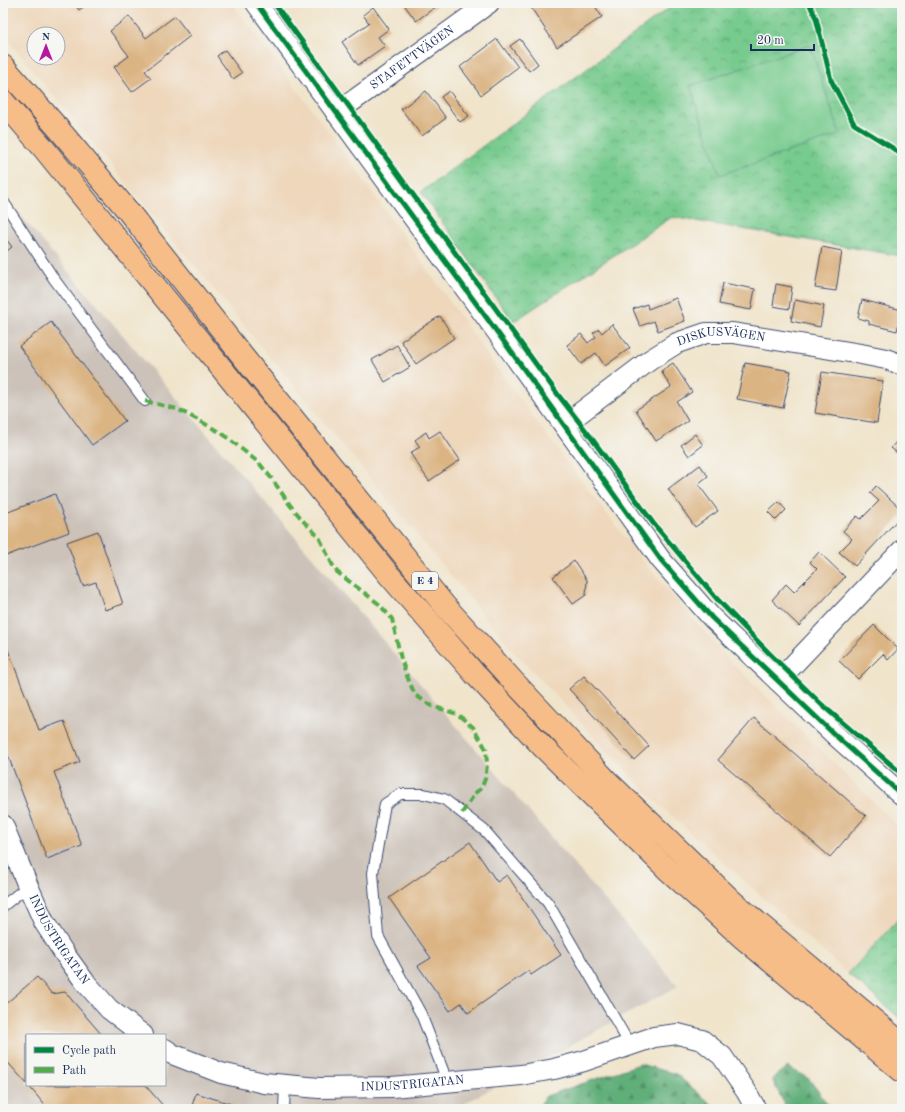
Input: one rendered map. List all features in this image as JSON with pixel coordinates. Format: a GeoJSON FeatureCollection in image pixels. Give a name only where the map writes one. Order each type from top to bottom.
{"type":"FeatureCollection","features":[{"type":"Feature","properties":{"kind":"highway","name":"E 4"},"geometry":{"type":"LineString","coordinates":[[3,66],[128,211],[244,358],[446,606],[514,681],[608,782],[728,898],[902,1044]]}},
{"type":"Feature","properties":{"kind":"highway","name":"E 4"},"geometry":{"type":"LineString","coordinates":[[3,101],[45,150],[389,575],[474,673],[543,747],[666,868],[743,938],[902,1071]]}},
{"type":"Feature","properties":{"kind":"street"},"geometry":{"type":"LineString","coordinates":[[256,3],[492,325],[661,560],[712,618],[836,736],[902,795]]}},
{"type":"Feature","properties":{"kind":"street","name":"STAFETTVÄGEN"},"geometry":{"type":"LineString","coordinates":[[336,113],[488,3]]}},
{"type":"Feature","properties":{"kind":"street","name":"DISKUSVÄGEN"},"geometry":{"type":"LineString","coordinates":[[564,425],[650,360],[677,343],[706,333],[734,333],[873,356],[902,365]]}},
{"type":"Feature","properties":{"kind":"street"},"geometry":{"type":"LineString","coordinates":[[778,681],[902,550]]}},
{"type":"Feature","properties":{"kind":"street","name":"INDUSTRIGATAN"},"geometry":{"type":"LineString","coordinates":[[3,825],[44,922],[64,953],[85,982],[109,1009],[142,1034]]}},
{"type":"Feature","properties":{"kind":"street","name":"INDUSTRIGATAN"},"geometry":{"type":"LineString","coordinates":[[166,1050],[172,1054],[221,1073],[264,1083],[319,1088],[384,1087],[448,1083],[521,1075],[554,1069],[584,1061],[654,1037],[678,1034],[702,1040],[722,1056],[746,1091],[756,1109]]}},
{"type":"Feature","properties":{"kind":"lane"},"geometry":{"type":"LineString","coordinates":[[3,201],[54,278],[145,401]]}},
{"type":"Feature","properties":{"kind":"lane"},"geometry":{"type":"LineString","coordinates":[[448,1083],[421,1014],[378,936],[373,873],[385,804],[400,794],[424,794],[444,799],[486,832],[548,903],[630,1045]]}},
{"type":"Feature","properties":{"kind":"lane"},"geometry":{"type":"LineString","coordinates":[[3,906],[28,886]]}},
{"type":"Feature","properties":{"kind":"lane"},"geometry":{"type":"LineString","coordinates":[[284,1109],[285,1085]]}},
{"type":"Feature","properties":{"kind":"shaded area"},"geometry":{"type":"Polygon","coordinates":[[[3,3],[232,3],[345,154],[493,363],[643,561],[725,656],[902,830],[902,915],[848,974],[651,797],[509,646],[29,66],[66,66],[66,26],[26,26],[26,62],[3,34],[3,3]]]}},
{"type":"Feature","properties":{"kind":"shaded area"},"geometry":{"type":"Polygon","coordinates":[[[3,195],[678,986],[458,1107],[457,1109],[3,1109],[3,195]]]}},
{"type":"Feature","properties":{"kind":"green space"},"geometry":{"type":"Polygon","coordinates":[[[676,3],[902,3],[902,256],[672,217],[513,322],[421,192],[676,3]]]}},
{"type":"Feature","properties":{"kind":"green space"},"geometry":{"type":"Polygon","coordinates":[[[810,45],[840,134],[720,175],[690,86],[810,45]]]}},
{"type":"Feature","properties":{"kind":"green space"},"geometry":{"type":"Polygon","coordinates":[[[902,915],[902,1020],[848,974],[902,915]]]}},
{"type":"Feature","properties":{"kind":"green space"},"geometry":{"type":"Polygon","coordinates":[[[640,1064],[676,1074],[717,1109],[537,1109],[546,1096],[640,1064]]]}},
{"type":"Feature","properties":{"kind":"green space"},"geometry":{"type":"Polygon","coordinates":[[[788,1067],[809,1079],[831,1109],[787,1109],[772,1079],[788,1067]]]}},
{"type":"Feature","properties":{"kind":"building"},"geometry":{"type":"Polygon","coordinates":[[[74,3],[89,3],[79,10],[74,3]]]}},
{"type":"Feature","properties":{"kind":"building"},"geometry":{"type":"Polygon","coordinates":[[[403,3],[441,3],[416,21],[403,3]]]}},
{"type":"Feature","properties":{"kind":"building"},"geometry":{"type":"Polygon","coordinates":[[[535,3],[593,3],[602,17],[557,47],[530,6],[535,3]]]}},
{"type":"Feature","properties":{"kind":"building"},"geometry":{"type":"Polygon","coordinates":[[[373,7],[389,29],[378,37],[385,46],[358,65],[342,42],[369,23],[363,15],[373,7]]]}},
{"type":"Feature","properties":{"kind":"building"},"geometry":{"type":"Polygon","coordinates":[[[129,16],[146,38],[175,16],[190,36],[145,71],[151,78],[132,92],[114,67],[129,56],[110,31],[129,16]]]}},
{"type":"Feature","properties":{"kind":"building"},"geometry":{"type":"Polygon","coordinates":[[[497,39],[518,67],[481,95],[460,67],[497,39]]]}},
{"type":"Feature","properties":{"kind":"building"},"geometry":{"type":"Polygon","coordinates":[[[520,39],[538,64],[529,71],[510,46],[520,39]]]}},
{"type":"Feature","properties":{"kind":"building"},"geometry":{"type":"Polygon","coordinates":[[[225,50],[242,73],[233,79],[217,56],[225,50]]]}},
{"type":"Feature","properties":{"kind":"building"},"geometry":{"type":"Polygon","coordinates":[[[426,91],[446,118],[422,136],[401,109],[426,91]]]}},
{"type":"Feature","properties":{"kind":"building"},"geometry":{"type":"Polygon","coordinates":[[[449,91],[469,116],[460,122],[441,97],[449,91]]]}},
{"type":"Feature","properties":{"kind":"building"},"geometry":{"type":"Polygon","coordinates":[[[3,235],[12,247],[3,254],[3,235]]]}},
{"type":"Feature","properties":{"kind":"building"},"geometry":{"type":"Polygon","coordinates":[[[822,247],[842,251],[836,291],[815,288],[822,247]]]}},
{"type":"Feature","properties":{"kind":"building"},"geometry":{"type":"Polygon","coordinates":[[[723,283],[755,289],[751,310],[719,304],[723,283]]]}},
{"type":"Feature","properties":{"kind":"building"},"geometry":{"type":"Polygon","coordinates":[[[776,284],[792,287],[789,309],[773,306],[776,284]]]}},
{"type":"Feature","properties":{"kind":"building"},"geometry":{"type":"Polygon","coordinates":[[[676,298],[685,321],[658,331],[654,321],[640,326],[633,309],[647,304],[648,309],[676,298]]]}},
{"type":"Feature","properties":{"kind":"building"},"geometry":{"type":"Polygon","coordinates":[[[795,300],[824,306],[820,327],[791,321],[795,300]]]}},
{"type":"Feature","properties":{"kind":"building"},"geometry":{"type":"Polygon","coordinates":[[[862,300],[902,310],[897,331],[869,324],[869,321],[858,318],[862,300]]]}},
{"type":"Feature","properties":{"kind":"building"},"geometry":{"type":"Polygon","coordinates":[[[440,316],[454,338],[416,364],[401,341],[440,316]]]}},
{"type":"Feature","properties":{"kind":"building"},"geometry":{"type":"Polygon","coordinates":[[[51,322],[125,421],[92,445],[19,346],[51,322]]]}},
{"type":"Feature","properties":{"kind":"building"},"geometry":{"type":"Polygon","coordinates":[[[612,324],[630,348],[605,366],[596,353],[581,364],[567,345],[581,334],[588,343],[596,337],[593,333],[599,329],[602,333],[612,324]]]}},
{"type":"Feature","properties":{"kind":"building"},"geometry":{"type":"Polygon","coordinates":[[[397,345],[410,367],[385,382],[372,360],[397,345]]]}},
{"type":"Feature","properties":{"kind":"building"},"geometry":{"type":"Polygon","coordinates":[[[673,363],[692,392],[677,402],[688,421],[656,441],[636,410],[671,387],[661,371],[673,363]]]}},
{"type":"Feature","properties":{"kind":"building"},"geometry":{"type":"Polygon","coordinates":[[[745,363],[791,371],[783,408],[737,399],[745,363]]]}},
{"type":"Feature","properties":{"kind":"building"},"geometry":{"type":"Polygon","coordinates":[[[822,372],[883,381],[877,423],[815,413],[822,372]]]}},
{"type":"Feature","properties":{"kind":"building"},"geometry":{"type":"Polygon","coordinates":[[[440,431],[460,460],[429,481],[410,453],[420,447],[415,440],[426,432],[429,438],[440,431]]]}},
{"type":"Feature","properties":{"kind":"building"},"geometry":{"type":"Polygon","coordinates":[[[695,434],[703,445],[689,456],[681,445],[695,434]]]}},
{"type":"Feature","properties":{"kind":"building"},"geometry":{"type":"Polygon","coordinates":[[[902,441],[902,457],[891,448],[896,442],[902,441]]]}},
{"type":"Feature","properties":{"kind":"building"},"geometry":{"type":"Polygon","coordinates":[[[700,465],[708,476],[698,484],[718,511],[695,527],[668,489],[700,465]]]}},
{"type":"Feature","properties":{"kind":"building"},"geometry":{"type":"Polygon","coordinates":[[[876,486],[902,510],[902,515],[855,566],[839,552],[852,539],[843,531],[857,516],[861,519],[879,501],[870,493],[876,486]]]}},
{"type":"Feature","properties":{"kind":"building"},"geometry":{"type":"Polygon","coordinates":[[[55,494],[69,532],[3,557],[3,514],[55,494]]]}},
{"type":"Feature","properties":{"kind":"building"},"geometry":{"type":"Polygon","coordinates":[[[779,502],[786,510],[776,520],[768,512],[779,502]]]}},
{"type":"Feature","properties":{"kind":"building"},"geometry":{"type":"Polygon","coordinates":[[[98,531],[123,604],[105,610],[96,582],[83,586],[67,542],[98,531]]]}},
{"type":"Feature","properties":{"kind":"building"},"geometry":{"type":"Polygon","coordinates":[[[819,552],[845,577],[799,626],[772,600],[786,584],[794,592],[817,569],[810,562],[819,552]]]}},
{"type":"Feature","properties":{"kind":"building"},"geometry":{"type":"Polygon","coordinates":[[[574,561],[587,580],[586,595],[573,604],[553,577],[574,561]]]}},
{"type":"Feature","properties":{"kind":"building"},"geometry":{"type":"Polygon","coordinates":[[[874,625],[898,649],[888,660],[883,654],[858,679],[839,661],[874,625]]]}},
{"type":"Feature","properties":{"kind":"building"},"geometry":{"type":"Polygon","coordinates":[[[3,637],[39,730],[64,721],[80,762],[54,772],[82,846],[47,859],[3,742],[3,637]]]}},
{"type":"Feature","properties":{"kind":"building"},"geometry":{"type":"Polygon","coordinates":[[[584,676],[649,746],[634,760],[569,689],[584,676]]]}},
{"type":"Feature","properties":{"kind":"building"},"geometry":{"type":"Polygon","coordinates":[[[754,718],[866,816],[830,857],[718,760],[754,718]]]}},
{"type":"Feature","properties":{"kind":"building"},"geometry":{"type":"Polygon","coordinates":[[[470,842],[497,882],[507,875],[561,955],[531,975],[528,971],[468,1013],[461,1003],[450,1011],[418,966],[431,958],[389,898],[470,842]]]}},
{"type":"Feature","properties":{"kind":"building"},"geometry":{"type":"Polygon","coordinates":[[[37,977],[52,994],[65,992],[101,1034],[26,1034],[26,1083],[3,1057],[3,1006],[37,977]]]}},
{"type":"Feature","properties":{"kind":"building"},"geometry":{"type":"Polygon","coordinates":[[[29,1086],[146,1086],[166,1109],[48,1109],[29,1086]]]}},
{"type":"Feature","properties":{"kind":"building"},"geometry":{"type":"Polygon","coordinates":[[[196,1093],[234,1105],[232,1109],[191,1109],[196,1093]]]}},
{"type":"Feature","properties":{"kind":"marked path"},"geometry":{"type":"LineString","coordinates":[[145,401],[177,409],[200,421],[223,434],[259,463],[290,505],[319,537],[337,572],[379,604],[392,619],[401,659],[415,695],[432,706],[457,714],[473,727],[486,749],[487,765],[485,779],[481,789],[476,792],[462,813]]}},
{"type":"Feature","properties":{"kind":"cycle path"},"geometry":{"type":"LineString","coordinates":[[256,3],[497,332],[661,560],[712,618],[836,736],[902,795]]}},
{"type":"Feature","properties":{"kind":"cycle path"},"geometry":{"type":"LineString","coordinates":[[274,3],[653,523],[717,599],[769,653],[821,704],[902,774]]}},
{"type":"Feature","properties":{"kind":"cycle path"},"geometry":{"type":"LineString","coordinates":[[809,3],[816,18],[831,80],[854,124],[902,155]]}}]}
